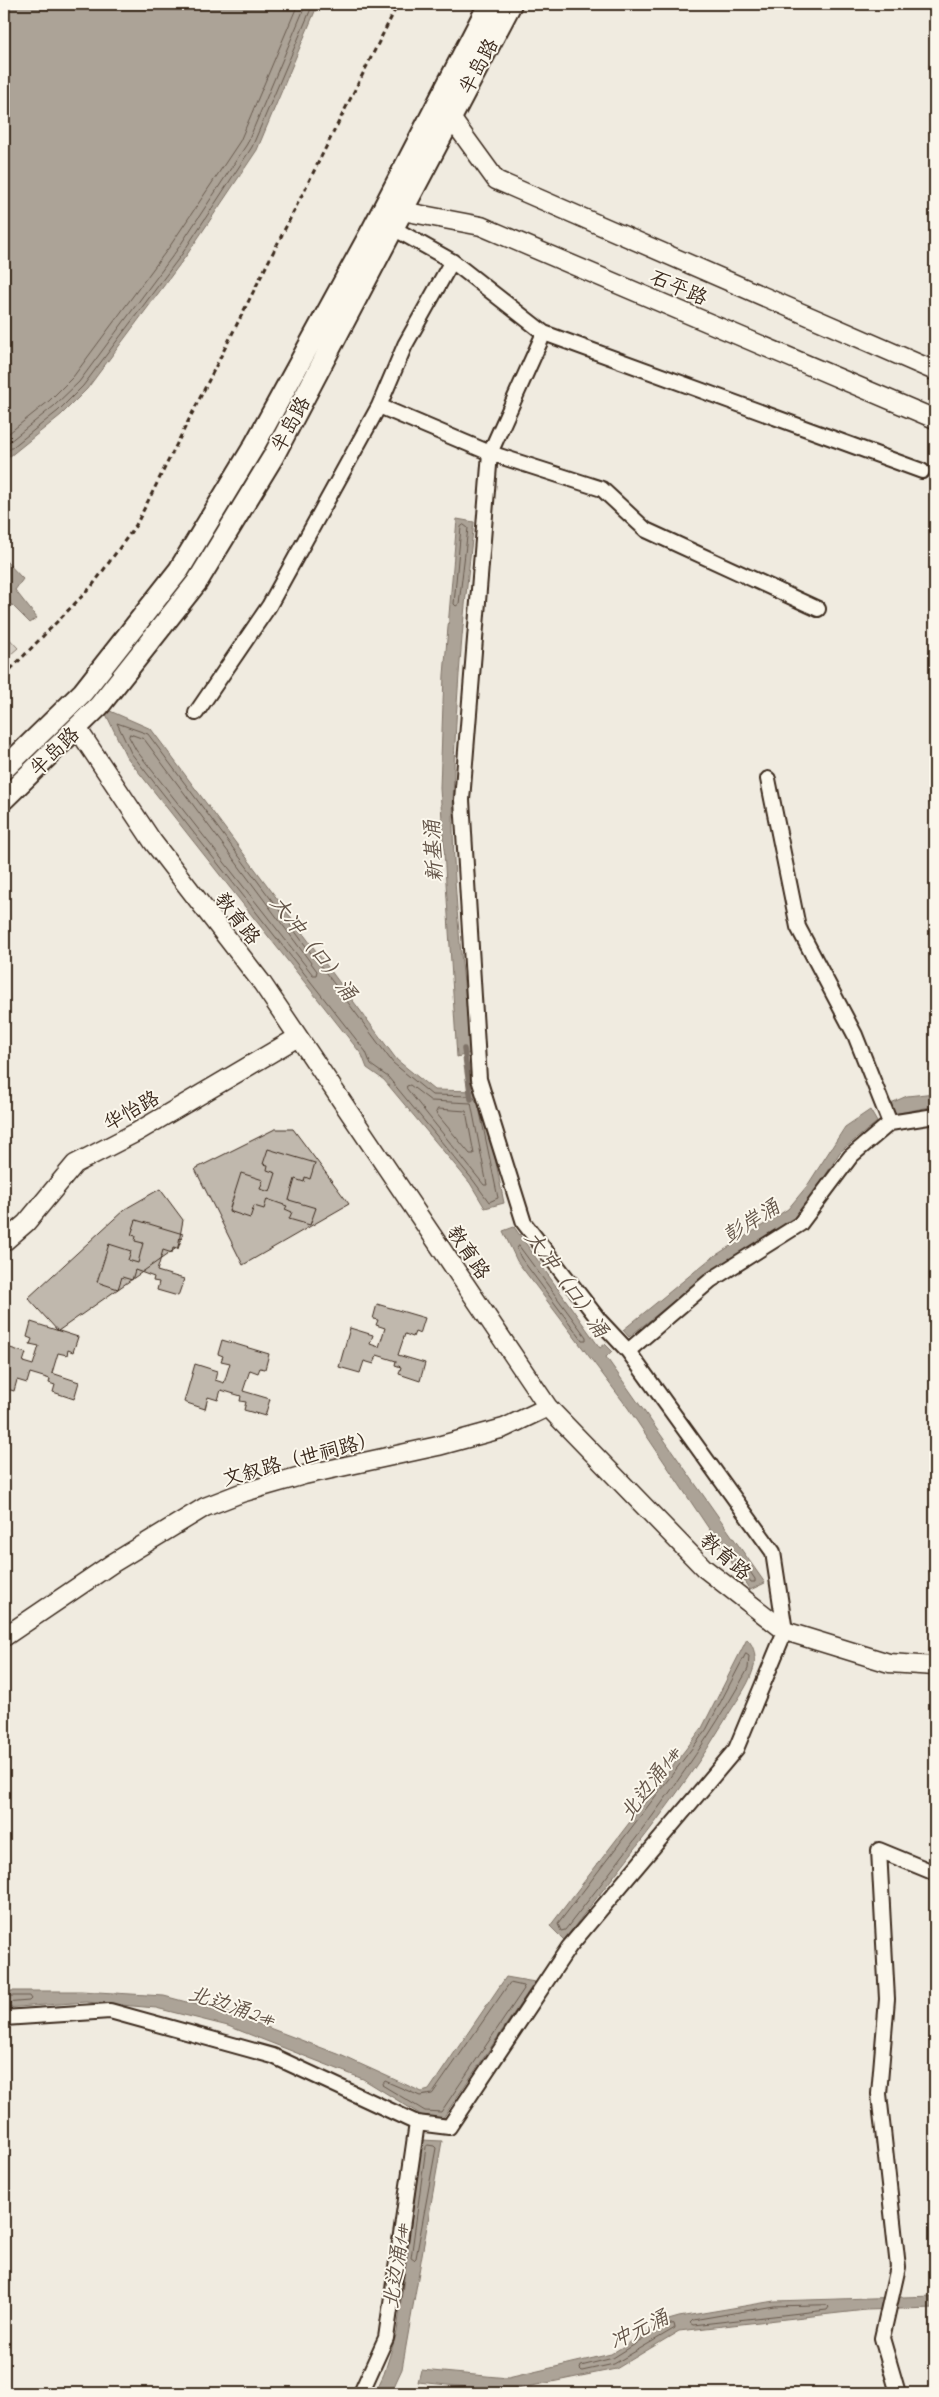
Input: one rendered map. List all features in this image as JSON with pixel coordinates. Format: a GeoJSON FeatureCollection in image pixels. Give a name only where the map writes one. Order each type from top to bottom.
{"type":"FeatureCollection","features":[{"type":"Feature","properties":{"kind":"main road","name":"半岛路"},"geometry":{"type":"LineString","coordinates":[[4,769],[83,692],[179,570],[258,438],[371,232],[488,4]]}},
{"type":"Feature","properties":{"kind":"main road","name":"半岛路"},"geometry":{"type":"LineString","coordinates":[[4,800],[99,706],[197,582],[273,457],[511,4]]}},
{"type":"Feature","properties":{"kind":"street","name":"石平路"},"geometry":{"type":"LineString","coordinates":[[451,118],[496,180],[935,371]]}},
{"type":"Feature","properties":{"kind":"street","name":"石平路"},"geometry":{"type":"LineString","coordinates":[[398,220],[481,226],[935,419]]}},
{"type":"Feature","properties":{"kind":"street"},"geometry":{"type":"LineString","coordinates":[[398,220],[544,333],[922,471]]}},
{"type":"Feature","properties":{"kind":"street"},"geometry":{"type":"LineString","coordinates":[[196,713],[269,606],[379,406],[405,345],[452,261]]}},
{"type":"Feature","properties":{"kind":"street"},"geometry":{"type":"LineString","coordinates":[[4,2018],[110,2011],[273,2056],[417,2123],[449,2126],[569,1947],[736,1750],[784,1630],[773,1552],[628,1351],[599,1320],[524,1223],[480,1079],[462,800],[490,453],[544,333]]}},
{"type":"Feature","properties":{"kind":"street"},"geometry":{"type":"LineString","coordinates":[[379,406],[490,453],[602,489],[646,530],[818,609]]}},
{"type":"Feature","properties":{"kind":"street","name":"教育路"},"geometry":{"type":"LineString","coordinates":[[77,728],[152,842],[262,983],[548,1407],[704,1568],[784,1630],[889,1663],[935,1666]]}},
{"type":"Feature","properties":{"kind":"street"},"geometry":{"type":"LineString","coordinates":[[768,779],[798,926],[856,1035],[890,1123]]}},
{"type":"Feature","properties":{"kind":"street","name":"华怡路"},"geometry":{"type":"LineString","coordinates":[[4,1242],[26,1223],[75,1164],[136,1132],[298,1037]]}},
{"type":"Feature","properties":{"kind":"street"},"geometry":{"type":"LineString","coordinates":[[628,1351],[711,1280],[800,1224],[851,1156],[890,1123],[935,1116]]}},
{"type":"Feature","properties":{"kind":"street","name":"文叙路（世祠路）"},"geometry":{"type":"LineString","coordinates":[[4,1637],[112,1563],[205,1507],[241,1493],[304,1475],[438,1446],[504,1428],[548,1407]]}},
{"type":"Feature","properties":{"kind":"street"},"geometry":{"type":"LineString","coordinates":[[898,2393],[882,2338],[898,2267],[879,2094],[887,1999],[879,1850],[935,1873]]}},
{"type":"Feature","properties":{"kind":"street"},"geometry":{"type":"LineString","coordinates":[[361,2393],[386,2338],[417,2123]]}},
{"type":"Feature","properties":{"kind":"path"},"geometry":{"type":"LineString","coordinates":[[4,676],[92,586],[136,524],[398,4]]}},
{"type":"Feature","properties":{"kind":"shaded area"},"geometry":{"type":"Polygon","coordinates":[[[4,633],[18,648],[4,660],[4,633]]]}},
{"type":"Feature","properties":{"kind":"water"},"geometry":{"type":"Polygon","coordinates":[[[4,4],[318,4],[257,150],[186,256],[87,389],[61,415],[4,461],[4,4]]]}},
{"type":"Feature","properties":{"kind":"water"},"geometry":{"type":"Polygon","coordinates":[[[457,519],[474,522],[459,674],[453,789],[457,912],[471,1053],[457,1057],[440,788],[444,675],[457,519]]]}},
{"type":"Feature","properties":{"kind":"water"},"geometry":{"type":"Polygon","coordinates":[[[4,559],[23,579],[15,590],[37,618],[30,623],[6,599],[4,600],[4,559]]]}},
{"type":"Feature","properties":{"kind":"water"},"geometry":{"type":"Polygon","coordinates":[[[110,711],[151,729],[397,1060],[434,1090],[477,1091],[484,1103],[504,1203],[485,1208],[470,1183],[384,1080],[367,1068],[362,1055],[126,756],[106,714],[110,711]]]}},
{"type":"Feature","properties":{"kind":"water"},"geometry":{"type":"Polygon","coordinates":[[[935,1093],[935,1106],[894,1114],[891,1103],[907,1096],[935,1093]]]}},
{"type":"Feature","properties":{"kind":"water"},"geometry":{"type":"Polygon","coordinates":[[[870,1110],[877,1122],[840,1152],[801,1215],[705,1276],[629,1337],[623,1330],[710,1259],[788,1209],[807,1186],[845,1127],[870,1110]]]}},
{"type":"Feature","properties":{"kind":"water"},"geometry":{"type":"Polygon","coordinates":[[[514,1227],[600,1348],[605,1344],[612,1351],[606,1357],[765,1583],[750,1590],[628,1408],[517,1261],[503,1231],[514,1227]]]}},
{"type":"Feature","properties":{"kind":"water"},"geometry":{"type":"Polygon","coordinates":[[[747,1639],[753,1649],[755,1662],[748,1683],[707,1749],[668,1805],[564,1940],[550,1926],[702,1728],[747,1639]]]}},
{"type":"Feature","properties":{"kind":"water"},"geometry":{"type":"Polygon","coordinates":[[[506,1977],[535,1982],[443,2118],[423,2116],[363,2079],[228,2026],[156,2008],[86,2002],[4,2008],[4,1991],[81,1991],[164,1996],[235,2015],[338,2054],[422,2092],[429,2090],[506,1977]]]}},
{"type":"Feature","properties":{"kind":"water"},"geometry":{"type":"Polygon","coordinates":[[[422,2140],[442,2141],[402,2369],[391,2393],[375,2393],[384,2374],[397,2332],[422,2140]]]}},
{"type":"Feature","properties":{"kind":"water"},"geometry":{"type":"Polygon","coordinates":[[[935,2296],[935,2308],[866,2310],[679,2331],[616,2369],[507,2391],[418,2382],[421,2370],[508,2378],[611,2354],[665,2321],[774,2301],[935,2296]]]}},
{"type":"Feature","properties":{"kind":"building"},"geometry":{"type":"Polygon","coordinates":[[[275,1129],[293,1129],[349,1204],[243,1265],[195,1169],[275,1129]]]}},
{"type":"Feature","properties":{"kind":"building"},"geometry":{"type":"Polygon","coordinates":[[[268,1149],[315,1163],[310,1179],[305,1177],[304,1182],[295,1179],[289,1200],[316,1208],[310,1225],[289,1219],[292,1212],[285,1209],[287,1206],[267,1199],[264,1209],[254,1206],[250,1218],[229,1211],[241,1173],[263,1180],[260,1189],[270,1192],[276,1173],[267,1170],[268,1165],[263,1164],[268,1149]]]}},
{"type":"Feature","properties":{"kind":"building"},"geometry":{"type":"Polygon","coordinates":[[[160,1189],[183,1220],[178,1247],[58,1331],[28,1298],[125,1209],[160,1189]]]}},
{"type":"Feature","properties":{"kind":"building"},"geometry":{"type":"Polygon","coordinates":[[[136,1220],[183,1234],[178,1249],[173,1248],[172,1253],[163,1250],[157,1271],[184,1279],[178,1296],[157,1290],[159,1282],[153,1281],[154,1277],[135,1270],[132,1280],[122,1277],[118,1289],[97,1282],[109,1244],[131,1251],[128,1260],[138,1263],[143,1243],[135,1241],[136,1236],[131,1235],[136,1220]]]}},
{"type":"Feature","properties":{"kind":"building"},"geometry":{"type":"Polygon","coordinates":[[[377,1304],[425,1318],[420,1334],[415,1332],[413,1337],[405,1334],[398,1355],[425,1363],[420,1381],[399,1374],[401,1367],[395,1365],[396,1361],[377,1355],[374,1364],[364,1361],[360,1373],[339,1367],[350,1328],[373,1335],[370,1344],[379,1347],[385,1328],[376,1325],[378,1320],[373,1319],[377,1304]]]}},
{"type":"Feature","properties":{"kind":"building"},"geometry":{"type":"Polygon","coordinates":[[[31,1322],[78,1337],[73,1352],[68,1350],[67,1355],[58,1353],[52,1373],[79,1382],[74,1399],[53,1392],[55,1385],[49,1383],[50,1379],[30,1373],[27,1383],[17,1380],[14,1391],[4,1388],[4,1346],[26,1353],[23,1362],[33,1365],[39,1346],[30,1344],[32,1339],[27,1337],[31,1322]]]}},
{"type":"Feature","properties":{"kind":"building"},"geometry":{"type":"Polygon","coordinates":[[[222,1340],[269,1354],[265,1369],[260,1368],[258,1373],[250,1370],[243,1391],[270,1399],[265,1416],[244,1410],[246,1402],[240,1401],[241,1396],[221,1390],[218,1400],[208,1397],[205,1409],[184,1402],[195,1364],[217,1371],[215,1380],[224,1383],[230,1363],[221,1361],[223,1356],[218,1354],[222,1340]]]}},
{"type":"Feature","properties":{"kind":"building"},"geometry":{"type":"Polygon","coordinates":[[[4,1528],[7,1529],[4,1541],[4,1528]]]}},
{"type":"Feature","properties":{"kind":"waterway","name":"新基涌"},"geometry":{"type":"LineString","coordinates":[[464,1049],[471,1099]]}},
{"type":"Feature","properties":{"kind":"water label","name":"大冲（口）涌"},"geometry":{"type":"Point","coordinates":[314,948]}},
{"type":"Feature","properties":{"kind":"water label","name":"彭岸涌"},"geometry":{"type":"Point","coordinates":[751,1221]}},
{"type":"Feature","properties":{"kind":"water label","name":"大冲（口）涌"},"geometry":{"type":"Point","coordinates":[567,1284]}},
{"type":"Feature","properties":{"kind":"water label","name":"北边涌1#"},"geometry":{"type":"Point","coordinates":[650,1783]}},
{"type":"Feature","properties":{"kind":"water label","name":"北边涌2#"},"geometry":{"type":"Point","coordinates":[232,2006]}},
{"type":"Feature","properties":{"kind":"water label","name":"北边涌1#"},"geometry":{"type":"Point","coordinates":[396,2266]}},
{"type":"Feature","properties":{"kind":"water label","name":"冲元涌"},"geometry":{"type":"Point","coordinates":[639,2329]}}]}
